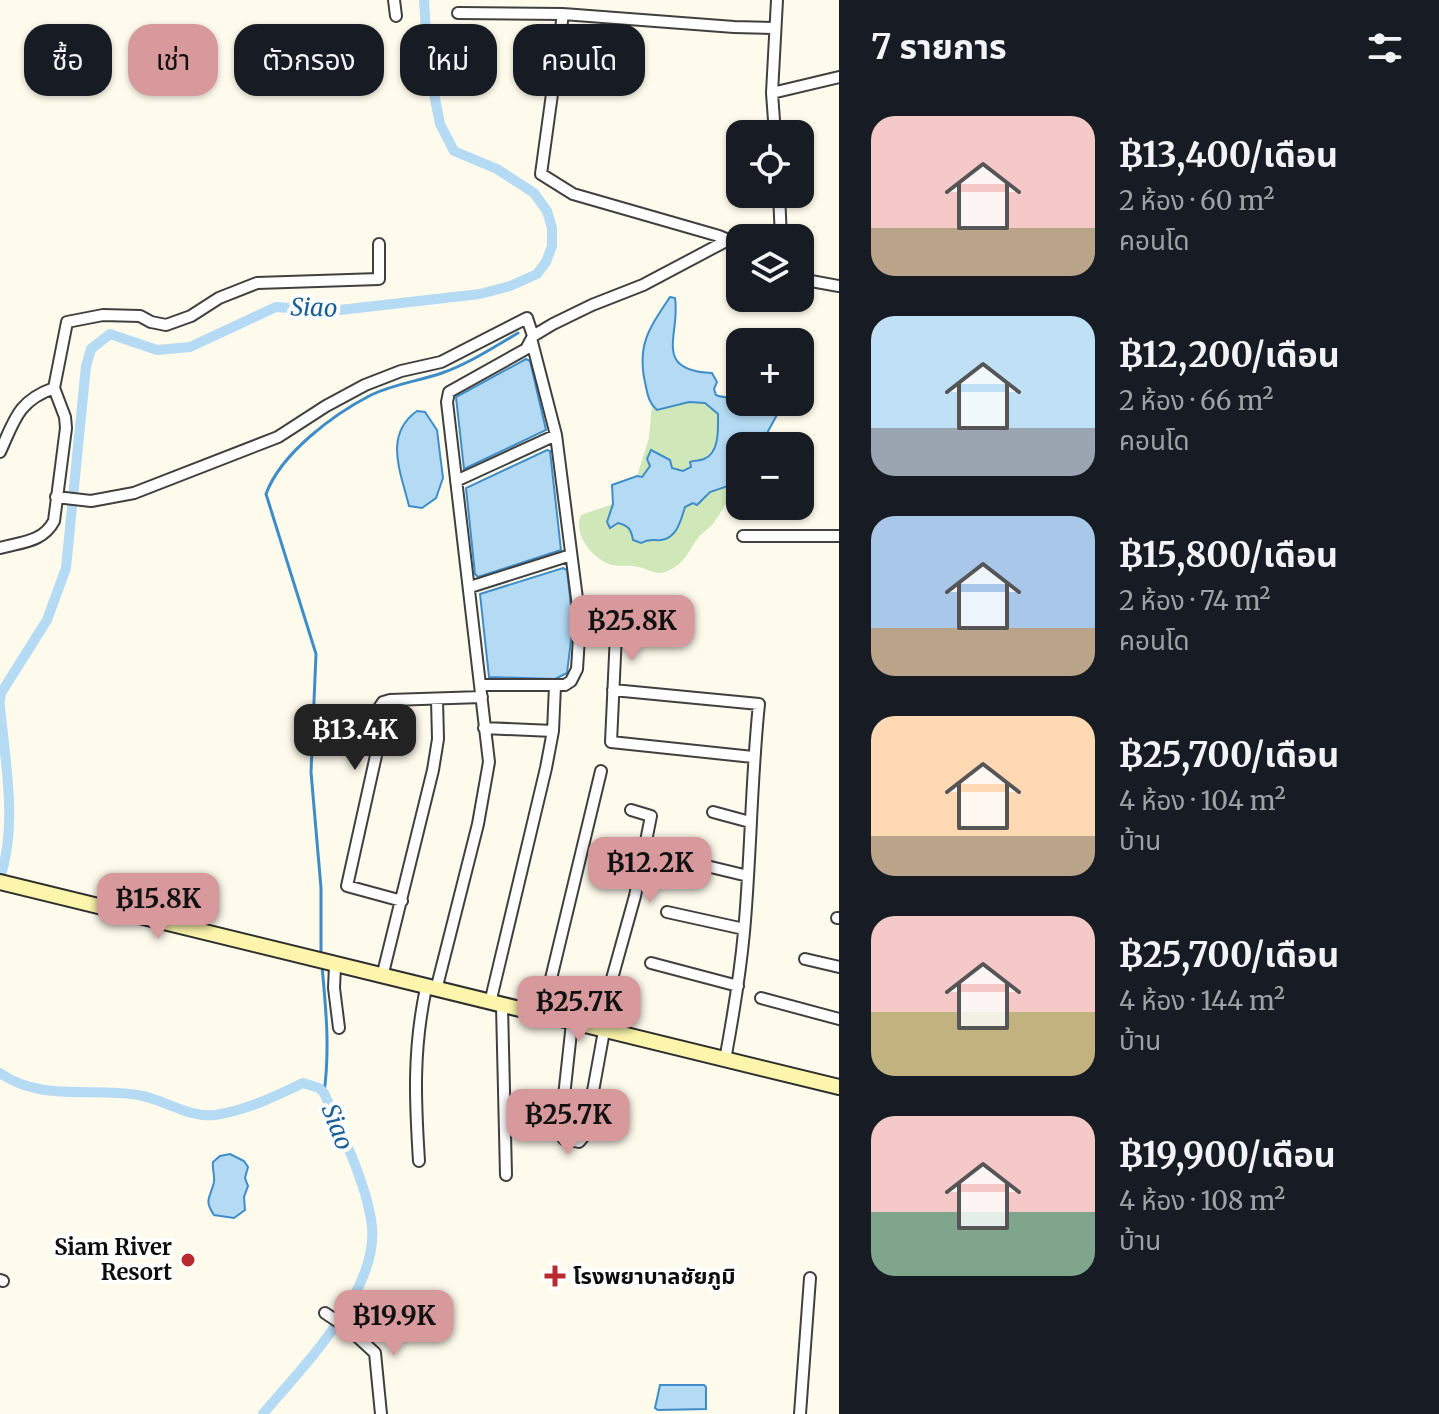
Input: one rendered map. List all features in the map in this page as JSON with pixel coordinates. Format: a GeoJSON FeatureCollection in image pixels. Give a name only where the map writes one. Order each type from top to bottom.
{"type":"FeatureCollection","features":[{"type":"Feature","properties":{"kind":"street"},"geometry":{"type":"LineString","coordinates":[[394,0],[396,16]]}},
{"type":"Feature","properties":{"kind":"street"},"geometry":{"type":"LineString","coordinates":[[774,120],[772,93],[777,0]]}},
{"type":"Feature","properties":{"kind":"street"},"geometry":{"type":"LineString","coordinates":[[458,13],[563,14],[775,28]]}},
{"type":"Feature","properties":{"kind":"street"},"geometry":{"type":"LineString","coordinates":[[563,14],[541,174],[573,194],[726,239]]}},
{"type":"Feature","properties":{"kind":"street"},"geometry":{"type":"LineString","coordinates":[[772,93],[839,77]]}},
{"type":"Feature","properties":{"kind":"street"},"geometry":{"type":"LineString","coordinates":[[419,1161],[414,1076],[419,1023],[478,824],[489,762],[447,402],[449,392],[509,359],[532,332],[643,285],[726,241]]}},
{"type":"Feature","properties":{"kind":"street"},"geometry":{"type":"LineString","coordinates":[[0,548],[40,537],[48,532],[54,521],[66,428],[54,388],[67,322],[103,315],[140,316],[166,325],[257,283],[379,279],[379,244]]}},
{"type":"Feature","properties":{"kind":"street"},"geometry":{"type":"LineString","coordinates":[[814,282],[839,286]]}},
{"type":"Feature","properties":{"kind":"street"},"geometry":{"type":"LineString","coordinates":[[58,497],[91,501],[134,493],[278,437],[365,385],[401,371],[441,362],[527,318],[556,435],[580,622],[577,669],[565,685],[481,685]]}},
{"type":"Feature","properties":{"kind":"street"},"geometry":{"type":"LineString","coordinates":[[0,452],[21,409],[34,395],[54,388]]}},
{"type":"Feature","properties":{"kind":"street"},"geometry":{"type":"LineString","coordinates":[[456,481],[556,435]]}},
{"type":"Feature","properties":{"kind":"street"},"geometry":{"type":"LineString","coordinates":[[743,536],[839,536]]}},
{"type":"Feature","properties":{"kind":"street"},"geometry":{"type":"LineString","coordinates":[[470,587],[571,555]]}},
{"type":"Feature","properties":{"kind":"street"},"geometry":{"type":"LineString","coordinates":[[616,634],[611,742],[753,757]]}},
{"type":"Feature","properties":{"kind":"street"},"geometry":{"type":"LineString","coordinates":[[506,1175],[496,1005],[553,731],[555,686]]}},
{"type":"Feature","properties":{"kind":"street"},"geometry":{"type":"LineString","coordinates":[[613,690],[759,704],[753,757],[744,929],[725,1060]]}},
{"type":"Feature","properties":{"kind":"street"},"geometry":{"type":"LineString","coordinates":[[402,901],[350,889],[347,879],[377,751],[380,705],[390,700],[482,697]]}},
{"type":"Feature","properties":{"kind":"street"},"geometry":{"type":"LineString","coordinates":[[382,977],[433,770],[438,739],[437,700]]}},
{"type":"Feature","properties":{"kind":"street"},"geometry":{"type":"LineString","coordinates":[[484,728],[553,731]]}},
{"type":"Feature","properties":{"kind":"street"},"geometry":{"type":"LineString","coordinates":[[542,1016],[601,771]]}},
{"type":"Feature","properties":{"kind":"street"},"geometry":{"type":"LineString","coordinates":[[572,1023],[560,1133],[564,1139],[579,1142],[585,1135],[601,1030],[635,896],[651,816],[631,810]]}},
{"type":"Feature","properties":{"kind":"street"},"geometry":{"type":"LineString","coordinates":[[713,812],[750,822]]}},
{"type":"Feature","properties":{"kind":"street"},"geometry":{"type":"LineString","coordinates":[[690,862],[748,876]]}},
{"type":"Feature","properties":{"kind":"street"},"geometry":{"type":"LineString","coordinates":[[0,882],[839,1087]]}},
{"type":"Feature","properties":{"kind":"street"},"geometry":{"type":"LineString","coordinates":[[667,912],[744,929]]}},
{"type":"Feature","properties":{"kind":"street"},"geometry":{"type":"LineString","coordinates":[[805,959],[839,967]]}},
{"type":"Feature","properties":{"kind":"street"},"geometry":{"type":"LineString","coordinates":[[651,963],[738,986]]}},
{"type":"Feature","properties":{"kind":"street"},"geometry":{"type":"LineString","coordinates":[[332,965],[339,1028]]}},
{"type":"Feature","properties":{"kind":"street"},"geometry":{"type":"LineString","coordinates":[[761,998],[839,1019]]}},
{"type":"Feature","properties":{"kind":"street"},"geometry":{"type":"LineString","coordinates":[[800,1414],[810,1278]]}},
{"type":"Feature","properties":{"kind":"street"},"geometry":{"type":"LineString","coordinates":[[325,1313],[349,1329],[375,1353],[381,1414]]}},
{"type":"Feature","properties":{"kind":"green space"},"geometry":{"type":"Polygon","coordinates":[[[689,402],[705,402],[718,414],[712,450],[703,460],[697,459],[683,469],[672,468],[669,460],[661,458],[650,466],[642,478],[637,476],[649,438],[652,405],[657,410],[689,402]]]}},
{"type":"Feature","properties":{"kind":"green space"},"geometry":{"type":"Polygon","coordinates":[[[726,487],[726,503],[721,512],[682,561],[663,573],[602,561],[585,544],[579,530],[581,515],[613,504],[607,522],[610,528],[618,523],[650,538],[663,540],[682,517],[685,507],[693,503],[697,505],[710,492],[726,487]]]}},
{"type":"Feature","properties":{"kind":"water"},"geometry":{"type":"Polygon","coordinates":[[[670,297],[675,298],[673,348],[681,365],[712,373],[717,382],[714,389],[716,395],[726,397],[726,416],[776,416],[768,432],[726,432],[726,487],[710,492],[697,505],[693,503],[685,507],[678,528],[671,536],[641,543],[633,540],[627,527],[618,523],[610,528],[607,522],[613,504],[612,485],[642,477],[650,466],[647,459],[651,450],[670,460],[672,468],[683,471],[691,467],[690,462],[709,456],[717,439],[718,414],[705,403],[689,402],[657,410],[653,405],[642,360],[650,329],[670,297]]]}},
{"type":"Feature","properties":{"kind":"water"},"geometry":{"type":"Polygon","coordinates":[[[526,359],[530,361],[546,430],[464,469],[456,397],[526,359]]]}},
{"type":"Feature","properties":{"kind":"water"},"geometry":{"type":"Polygon","coordinates":[[[417,411],[425,412],[437,430],[443,478],[436,498],[422,508],[409,506],[397,455],[400,431],[417,411]]]}},
{"type":"Feature","properties":{"kind":"water"},"geometry":{"type":"Polygon","coordinates":[[[550,451],[561,550],[478,577],[475,574],[466,488],[550,451]]]}},
{"type":"Feature","properties":{"kind":"water"},"geometry":{"type":"Polygon","coordinates":[[[563,568],[567,570],[573,624],[567,673],[555,679],[489,677],[480,594],[563,568]]]}},
{"type":"Feature","properties":{"kind":"water"},"geometry":{"type":"Polygon","coordinates":[[[230,1154],[244,1161],[248,1167],[245,1210],[234,1218],[214,1215],[208,1201],[214,1182],[213,1162],[220,1156],[230,1154]]]}},
{"type":"Feature","properties":{"kind":"water"},"geometry":{"type":"Polygon","coordinates":[[[660,1385],[704,1385],[706,1409],[658,1410],[655,1408],[660,1385]]]}},
{"type":"Feature","properties":{"kind":"waterway","name":"Siao"},"geometry":{"type":"LineString","coordinates":[[0,701],[1,693],[47,620],[66,568],[86,366],[91,349],[110,334],[157,350],[190,347],[276,307],[331,311],[480,294],[537,274],[546,262],[552,246],[552,228],[547,211],[534,193],[497,169],[454,151],[440,124],[428,64],[424,0]]}},
{"type":"Feature","properties":{"kind":"waterway"},"geometry":{"type":"LineString","coordinates":[[321,954],[321,888],[311,772],[316,654],[266,494],[273,479],[296,450],[325,424],[356,403],[380,391],[461,365],[518,333]]}},
{"type":"Feature","properties":{"kind":"waterway","name":"Siao"},"geometry":{"type":"LineString","coordinates":[[0,706],[9,815],[0,878]]}},
{"type":"Feature","properties":{"kind":"waterway"},"geometry":{"type":"LineString","coordinates":[[322,966],[327,1045],[324,1093]]}},
{"type":"Feature","properties":{"kind":"waterway","name":"Siao"},"geometry":{"type":"LineString","coordinates":[[0,1073],[32,1088],[138,1095],[205,1115],[249,1107],[303,1083],[324,1093],[365,1195],[372,1227],[371,1252],[363,1277],[334,1327],[263,1414]]}},
{"type":"Feature","properties":{"kind":"place","name":"Siam River Resort"},"geometry":{"type":"Point","coordinates":[188,1260]}},
{"type":"Feature","properties":{"kind":"place","name":"โรงพยาบาลชัยภูมิ"},"geometry":{"type":"Point","coordinates":[555,1276]}}]}
